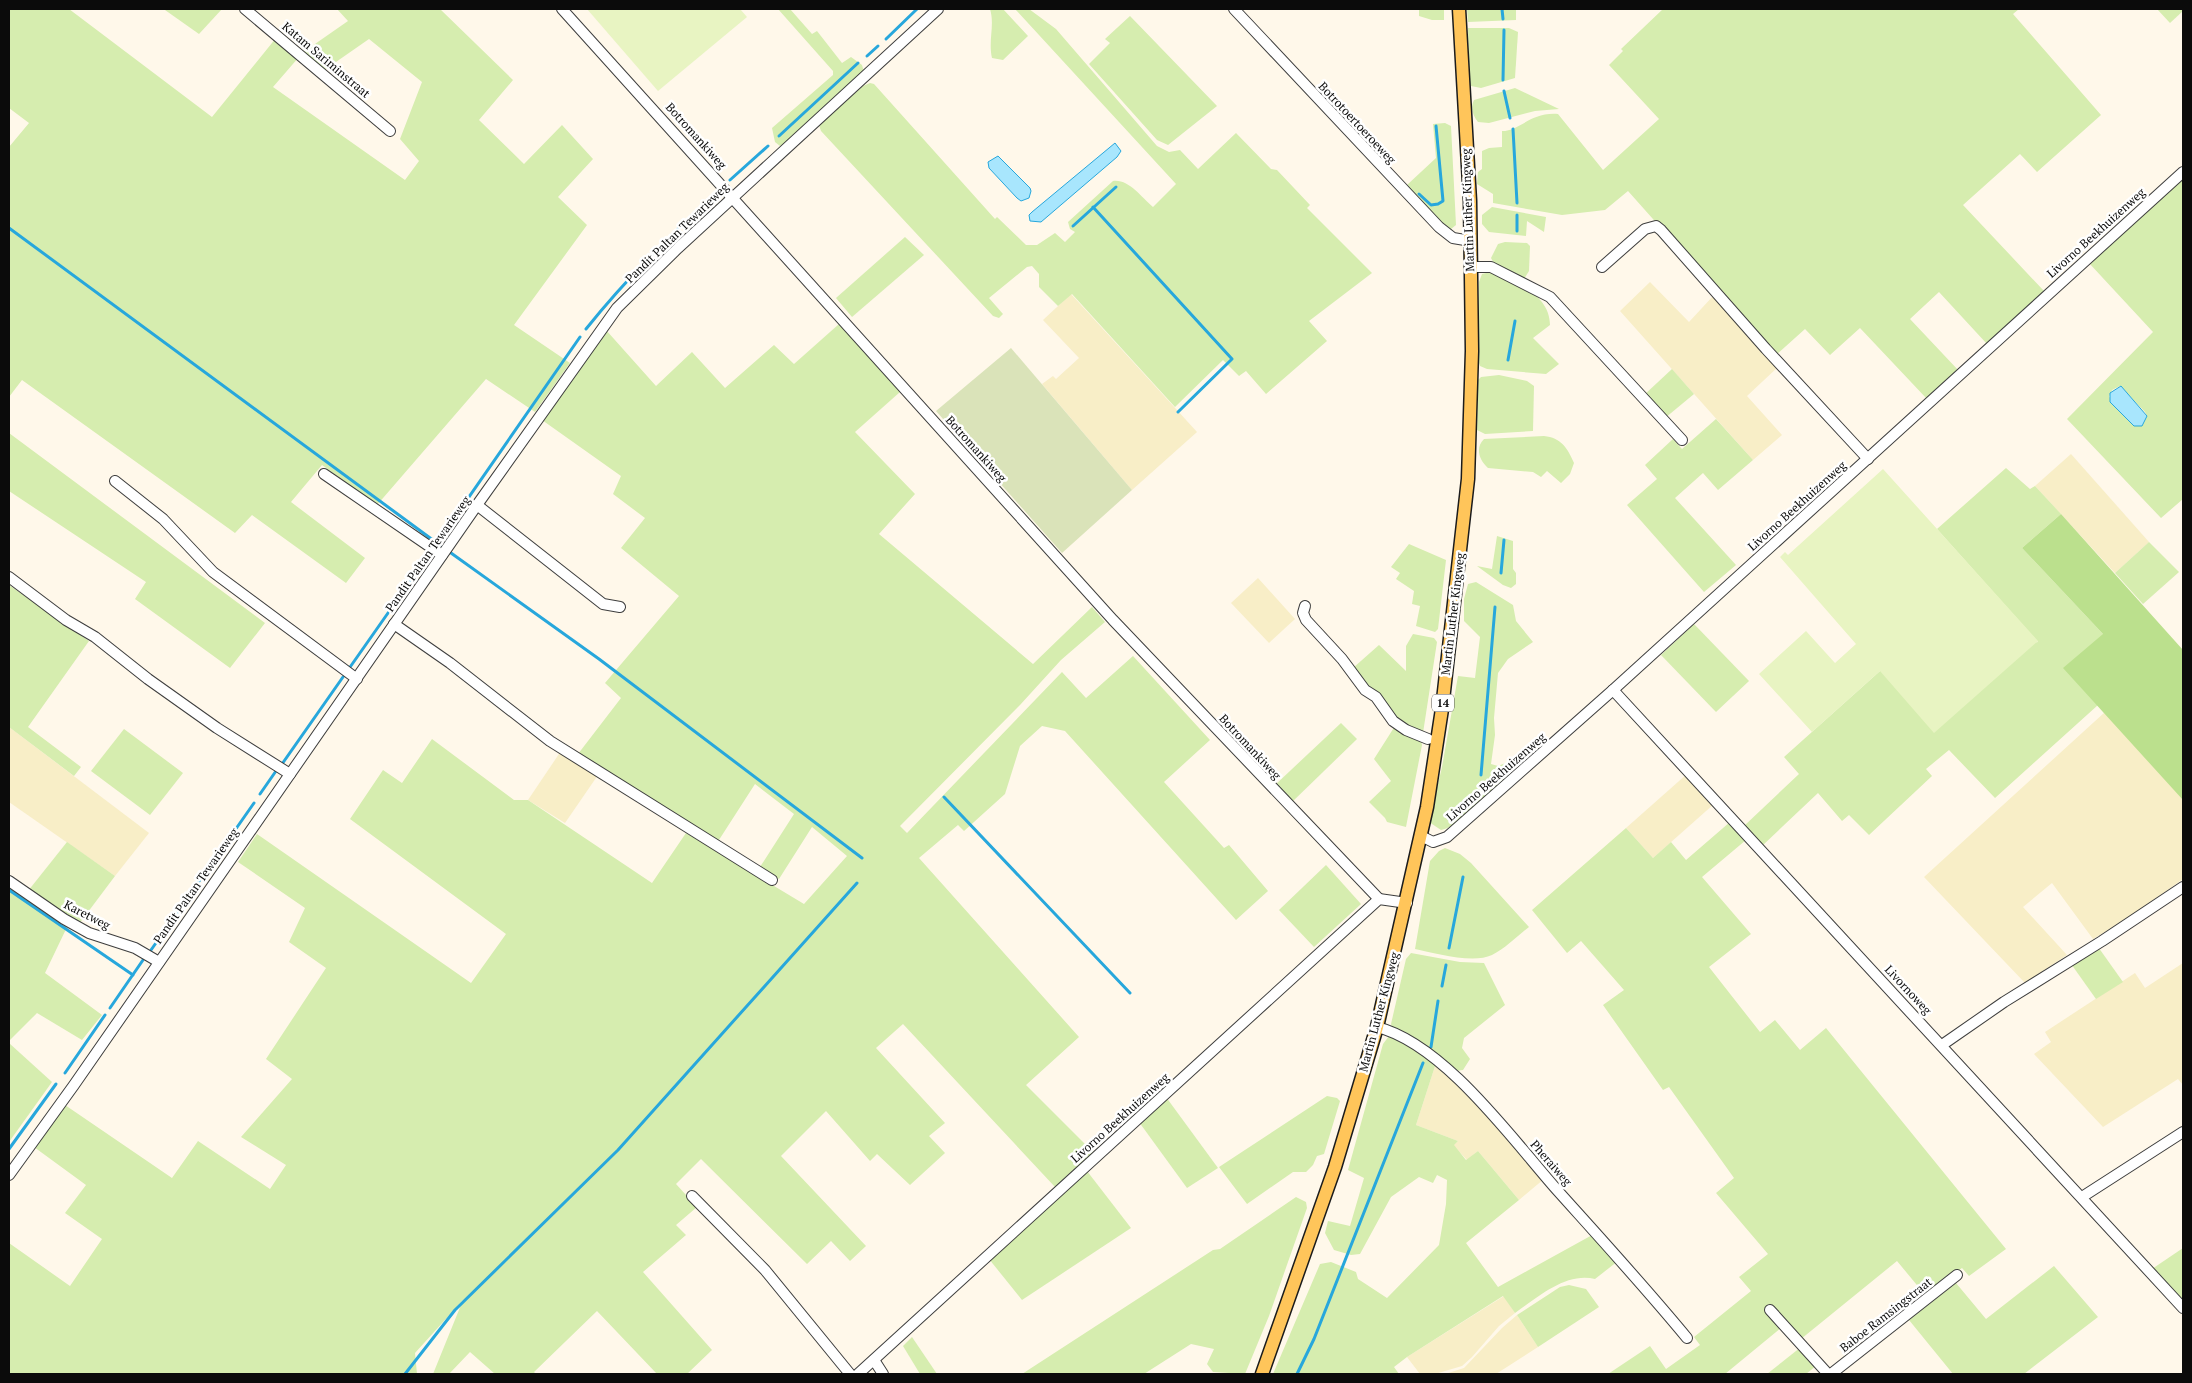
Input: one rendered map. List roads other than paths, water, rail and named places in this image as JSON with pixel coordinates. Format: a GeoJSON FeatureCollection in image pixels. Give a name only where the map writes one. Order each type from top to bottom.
{"type":"FeatureCollection","features":[{"type":"Feature","properties":{"kind":"main road","name":"Martin Luther Kingweg"},"geometry":{"type":"LineString","coordinates":[[1262,1374],[1335,1167],[1377,1027],[1421,836],[1442,709],[1468,479],[1472,350],[1471,241],[1458,9]]}},
{"type":"Feature","properties":{"kind":"street","name":"Katam Sariminstraat"},"geometry":{"type":"LineString","coordinates":[[245,9],[390,131]]}},
{"type":"Feature","properties":{"kind":"street","name":"Botromankiweg"},"geometry":{"type":"LineString","coordinates":[[562,9],[733,196],[1113,620],[1379,899]]}},
{"type":"Feature","properties":{"kind":"street","name":"Pandit Paltan Tewarieweg"},"geometry":{"type":"LineString","coordinates":[[9,1175],[477,505],[617,308],[733,196],[938,9]]}},
{"type":"Feature","properties":{"kind":"street","name":"Botrotoertoeroeweg"},"geometry":{"type":"LineString","coordinates":[[1234,9],[1439,228],[1453,238],[1471,241]]}},
{"type":"Feature","properties":{"kind":"street","name":"Livorno Beekhuizenweg"},"geometry":{"type":"LineString","coordinates":[[1421,836],[1433,842],[1447,837],[1613,690],[2183,172]]}},
{"type":"Feature","properties":{"kind":"street"},"geometry":{"type":"LineString","coordinates":[[1602,267],[1645,229],[1656,226],[1868,459]]}},
{"type":"Feature","properties":{"kind":"street"},"geometry":{"type":"LineString","coordinates":[[1470,267],[1491,267],[1550,297],[1682,440]]}},
{"type":"Feature","properties":{"kind":"street"},"geometry":{"type":"LineString","coordinates":[[324,474],[442,555]]}},
{"type":"Feature","properties":{"kind":"street"},"geometry":{"type":"LineString","coordinates":[[115,481],[163,519],[213,572],[357,679]]}},
{"type":"Feature","properties":{"kind":"street"},"geometry":{"type":"LineString","coordinates":[[477,505],[603,604],[620,607]]}},
{"type":"Feature","properties":{"kind":"street"},"geometry":{"type":"LineString","coordinates":[[9,577],[66,620],[95,637],[209,722],[290,774]]}},
{"type":"Feature","properties":{"kind":"street"},"geometry":{"type":"LineString","coordinates":[[1305,606],[1303,612],[1306,620],[1342,659],[1365,690],[1376,697],[1393,721],[1406,730],[1428,739]]}},
{"type":"Feature","properties":{"kind":"street"},"geometry":{"type":"LineString","coordinates":[[394,624],[450,663],[550,740],[772,880]]}},
{"type":"Feature","properties":{"kind":"street","name":"Livornoweg"},"geometry":{"type":"LineString","coordinates":[[1613,690],[2183,1308]]}},
{"type":"Feature","properties":{"kind":"street","name":"Karetweg"},"geometry":{"type":"LineString","coordinates":[[9,881],[64,919],[89,933],[135,948],[159,962]]}},
{"type":"Feature","properties":{"kind":"street"},"geometry":{"type":"LineString","coordinates":[[1942,1045],[2004,1002],[2102,941],[2183,887]]}},
{"type":"Feature","properties":{"kind":"street","name":"Livorno Beekhuizenweg"},"geometry":{"type":"LineString","coordinates":[[858,1374],[1379,899]]}},
{"type":"Feature","properties":{"kind":"street"},"geometry":{"type":"LineString","coordinates":[[1379,899],[1407,903]]}},
{"type":"Feature","properties":{"kind":"street","name":"Pheraiweg"},"geometry":{"type":"LineString","coordinates":[[1377,1027],[1393,1031],[1409,1040],[1458,1078],[1643,1284],[1687,1338]]}},
{"type":"Feature","properties":{"kind":"street"},"geometry":{"type":"LineString","coordinates":[[2082,1197],[2183,1132]]}},
{"type":"Feature","properties":{"kind":"street"},"geometry":{"type":"LineString","coordinates":[[692,1196],[765,1270],[850,1374]]}},
{"type":"Feature","properties":{"kind":"street","name":"Baboe Ramsingstraat"},"geometry":{"type":"LineString","coordinates":[[1831,1374],[1957,1275]]}},
{"type":"Feature","properties":{"kind":"street"},"geometry":{"type":"LineString","coordinates":[[1770,1310],[1828,1374]]}},
{"type":"Feature","properties":{"kind":"street"},"geometry":{"type":"LineString","coordinates":[[874,1360],[883,1374]]}},
{"type":"Feature","properties":{"kind":"water"},"geometry":{"type":"Polygon","coordinates":[[[1115,143],[1121,151],[1117,157],[1041,222],[1030,221],[1029,215],[1032,212],[1115,143]]]}},
{"type":"Feature","properties":{"kind":"water"},"geometry":{"type":"Polygon","coordinates":[[[998,156],[1030,188],[1029,198],[1021,201],[1017,198],[989,168],[988,162],[998,156]]]}},
{"type":"Feature","properties":{"kind":"water"},"geometry":{"type":"Polygon","coordinates":[[[2121,386],[2147,416],[2142,426],[2134,426],[2110,402],[2110,393],[2121,386]]]}},
{"type":"Feature","properties":{"kind":"waterway"},"geometry":{"type":"LineString","coordinates":[[886,39],[917,9]]}},
{"type":"Feature","properties":{"kind":"waterway"},"geometry":{"type":"LineString","coordinates":[[1502,9],[1503,19]]}},
{"type":"Feature","properties":{"kind":"waterway"},"geometry":{"type":"LineString","coordinates":[[1503,80],[1504,30]]}},
{"type":"Feature","properties":{"kind":"waterway"},"geometry":{"type":"LineString","coordinates":[[867,56],[878,46]]}},
{"type":"Feature","properties":{"kind":"waterway"},"geometry":{"type":"LineString","coordinates":[[779,136],[858,63]]}},
{"type":"Feature","properties":{"kind":"waterway"},"geometry":{"type":"LineString","coordinates":[[1504,91],[1510,118]]}},
{"type":"Feature","properties":{"kind":"waterway"},"geometry":{"type":"LineString","coordinates":[[1419,194],[1431,205],[1443,201],[1436,126]]}},
{"type":"Feature","properties":{"kind":"waterway"},"geometry":{"type":"LineString","coordinates":[[1513,129],[1517,203]]}},
{"type":"Feature","properties":{"kind":"waterway"},"geometry":{"type":"LineString","coordinates":[[730,180],[768,146]]}},
{"type":"Feature","properties":{"kind":"waterway"},"geometry":{"type":"LineString","coordinates":[[1073,226],[1116,187]]}},
{"type":"Feature","properties":{"kind":"waterway"},"geometry":{"type":"LineString","coordinates":[[586,329],[649,258],[717,192]]}},
{"type":"Feature","properties":{"kind":"waterway"},"geometry":{"type":"LineString","coordinates":[[1093,207],[1232,359],[1178,412]]}},
{"type":"Feature","properties":{"kind":"waterway"},"geometry":{"type":"LineString","coordinates":[[1517,215],[1517,231]]}},
{"type":"Feature","properties":{"kind":"waterway"},"geometry":{"type":"LineString","coordinates":[[9,228],[441,546]]}},
{"type":"Feature","properties":{"kind":"waterway"},"geometry":{"type":"LineString","coordinates":[[1508,360],[1515,321]]}},
{"type":"Feature","properties":{"kind":"waterway"},"geometry":{"type":"LineString","coordinates":[[437,543],[580,337]]}},
{"type":"Feature","properties":{"kind":"waterway"},"geometry":{"type":"LineString","coordinates":[[1501,573],[1504,540]]}},
{"type":"Feature","properties":{"kind":"waterway"},"geometry":{"type":"LineString","coordinates":[[451,553],[599,659],[862,858]]}},
{"type":"Feature","properties":{"kind":"waterway"},"geometry":{"type":"LineString","coordinates":[[348,670],[428,556]]}},
{"type":"Feature","properties":{"kind":"waterway"},"geometry":{"type":"LineString","coordinates":[[1481,775],[1495,607]]}},
{"type":"Feature","properties":{"kind":"waterway"},"geometry":{"type":"LineString","coordinates":[[282,764],[343,677]]}},
{"type":"Feature","properties":{"kind":"waterway"},"geometry":{"type":"LineString","coordinates":[[260,794],[276,771]]}},
{"type":"Feature","properties":{"kind":"waterway"},"geometry":{"type":"LineString","coordinates":[[944,797],[1130,993]]}},
{"type":"Feature","properties":{"kind":"waterway"},"geometry":{"type":"LineString","coordinates":[[219,853],[254,803]]}},
{"type":"Feature","properties":{"kind":"waterway"},"geometry":{"type":"LineString","coordinates":[[197,884],[212,863]]}},
{"type":"Feature","properties":{"kind":"waterway"},"geometry":{"type":"LineString","coordinates":[[1449,948],[1463,877]]}},
{"type":"Feature","properties":{"kind":"waterway"},"geometry":{"type":"LineString","coordinates":[[405,1374],[455,1310],[618,1150],[857,883]]}},
{"type":"Feature","properties":{"kind":"waterway"},"geometry":{"type":"LineString","coordinates":[[9,890],[133,975]]}},
{"type":"Feature","properties":{"kind":"waterway"},"geometry":{"type":"LineString","coordinates":[[151,950],[193,890]]}},
{"type":"Feature","properties":{"kind":"waterway"},"geometry":{"type":"LineString","coordinates":[[110,1008],[143,960]]}},
{"type":"Feature","properties":{"kind":"waterway"},"geometry":{"type":"LineString","coordinates":[[1442,986],[1446,965]]}},
{"type":"Feature","properties":{"kind":"waterway"},"geometry":{"type":"LineString","coordinates":[[1431,1047],[1438,1001]]}},
{"type":"Feature","properties":{"kind":"waterway"},"geometry":{"type":"LineString","coordinates":[[65,1073],[105,1015]]}},
{"type":"Feature","properties":{"kind":"waterway"},"geometry":{"type":"LineString","coordinates":[[1297,1374],[1314,1339],[1423,1063]]}},
{"type":"Feature","properties":{"kind":"waterway"},"geometry":{"type":"LineString","coordinates":[[9,1149],[56,1084]]}}]}
